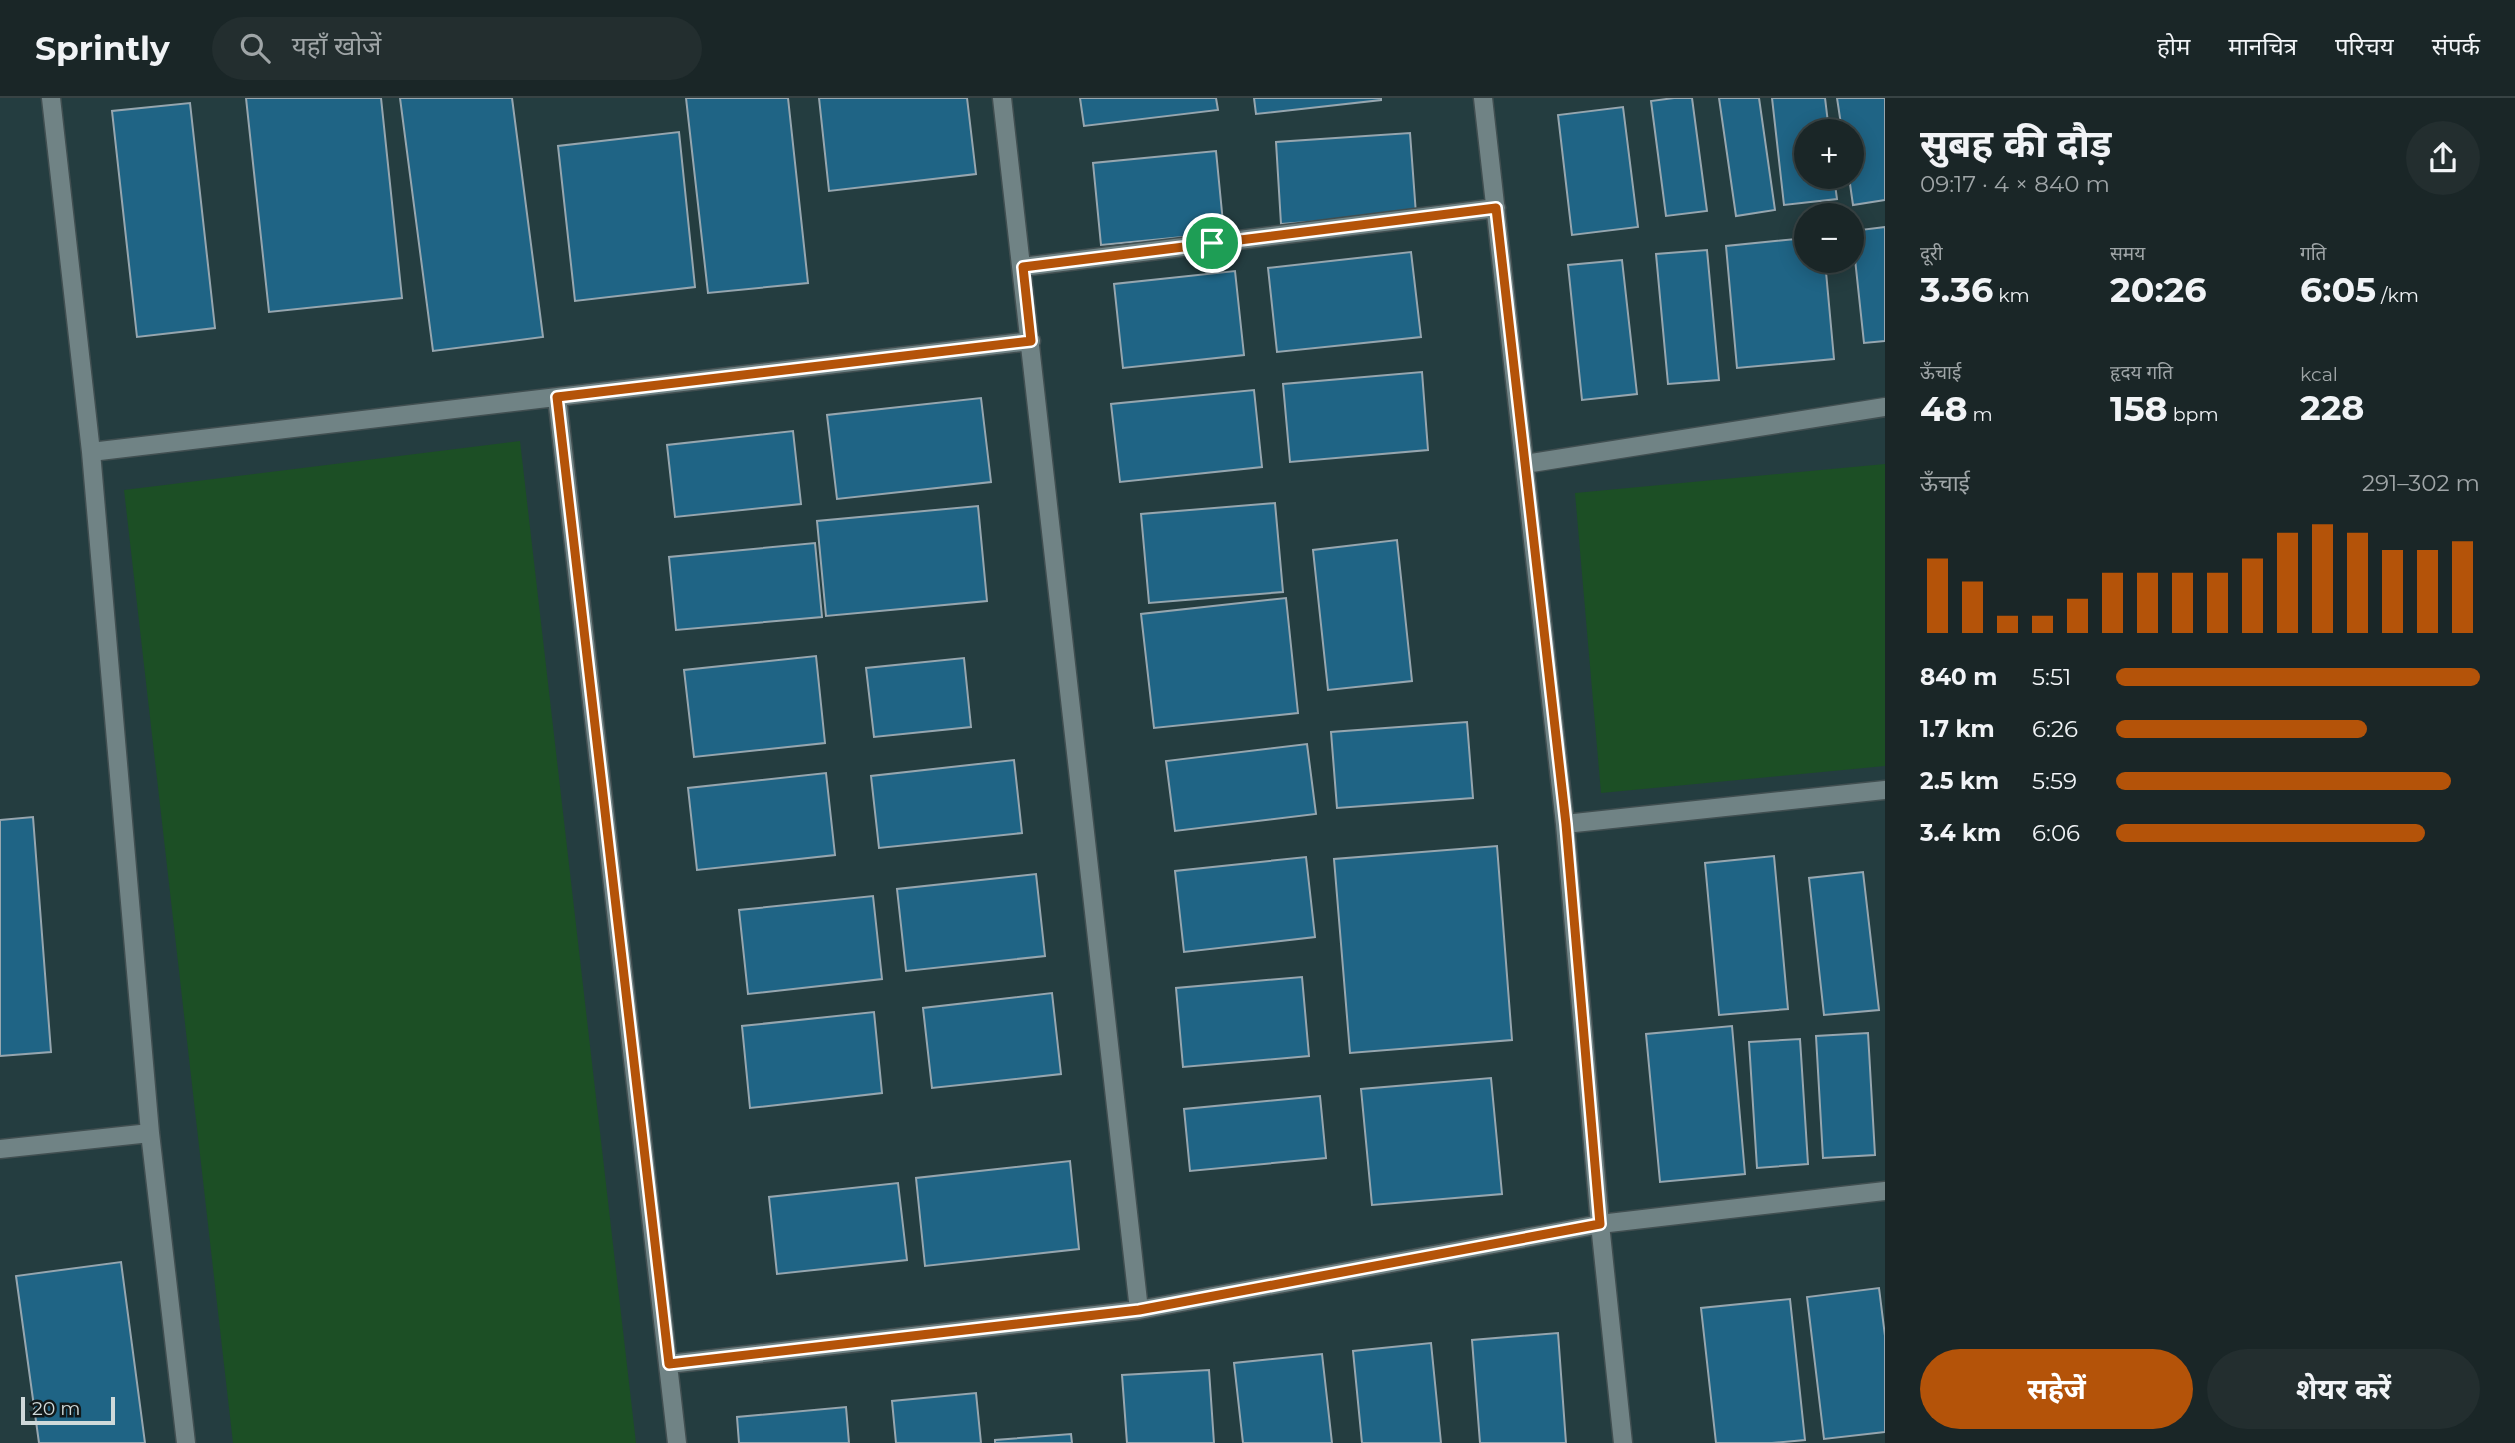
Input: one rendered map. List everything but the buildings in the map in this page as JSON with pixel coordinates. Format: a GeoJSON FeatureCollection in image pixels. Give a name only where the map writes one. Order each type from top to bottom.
{"type":"FeatureCollection","features":[{"type":"Feature","properties":{"kind":"lane"},"geometry":{"type":"LineString","coordinates":[[51,98],[91,452],[150,1133],[186,1443]]}},
{"type":"Feature","properties":{"kind":"lane"},"geometry":{"type":"LineString","coordinates":[[1002,98],[1139,1310]]}},
{"type":"Feature","properties":{"kind":"lane"},"geometry":{"type":"LineString","coordinates":[[1483,98],[1566,824],[1600,1224],[1623,1443]]}},
{"type":"Feature","properties":{"kind":"lane"},"geometry":{"type":"LineString","coordinates":[[1023,267],[1496,208]]}},
{"type":"Feature","properties":{"kind":"lane"},"geometry":{"type":"LineString","coordinates":[[91,452],[1031,341]]}},
{"type":"Feature","properties":{"kind":"lane"},"geometry":{"type":"LineString","coordinates":[[557,397],[677,1443]]}},
{"type":"Feature","properties":{"kind":"lane"},"geometry":{"type":"LineString","coordinates":[[1525,464],[1885,407]]}},
{"type":"Feature","properties":{"kind":"lane"},"geometry":{"type":"LineString","coordinates":[[1566,824],[1885,790]]}},
{"type":"Feature","properties":{"kind":"lane"},"geometry":{"type":"LineString","coordinates":[[0,1149],[150,1133]]}},
{"type":"Feature","properties":{"kind":"lane"},"geometry":{"type":"LineString","coordinates":[[669,1364],[1139,1310],[1600,1224],[1885,1191]]}},
{"type":"Feature","properties":{"kind":"shaded area"},"geometry":{"type":"Polygon","coordinates":[[[0,98],[1885,98],[1885,1443],[0,1443],[0,98]]]}},
{"type":"Feature","properties":{"kind":"green space"},"geometry":{"type":"Polygon","coordinates":[[[520,441],[636,1443],[233,1443],[124,490],[520,441]]]}},
{"type":"Feature","properties":{"kind":"green space"},"geometry":{"type":"Polygon","coordinates":[[[1885,464],[1885,766],[1601,793],[1575,493],[1885,464]]]}},
{"type":"Feature","properties":{"kind":"route"},"geometry":{"type":"LineString","coordinates":[[1496,208],[1566,824],[1600,1224],[1139,1310],[669,1364],[557,397],[1031,341],[1023,267],[1212,243],[1496,208]]}}]}
